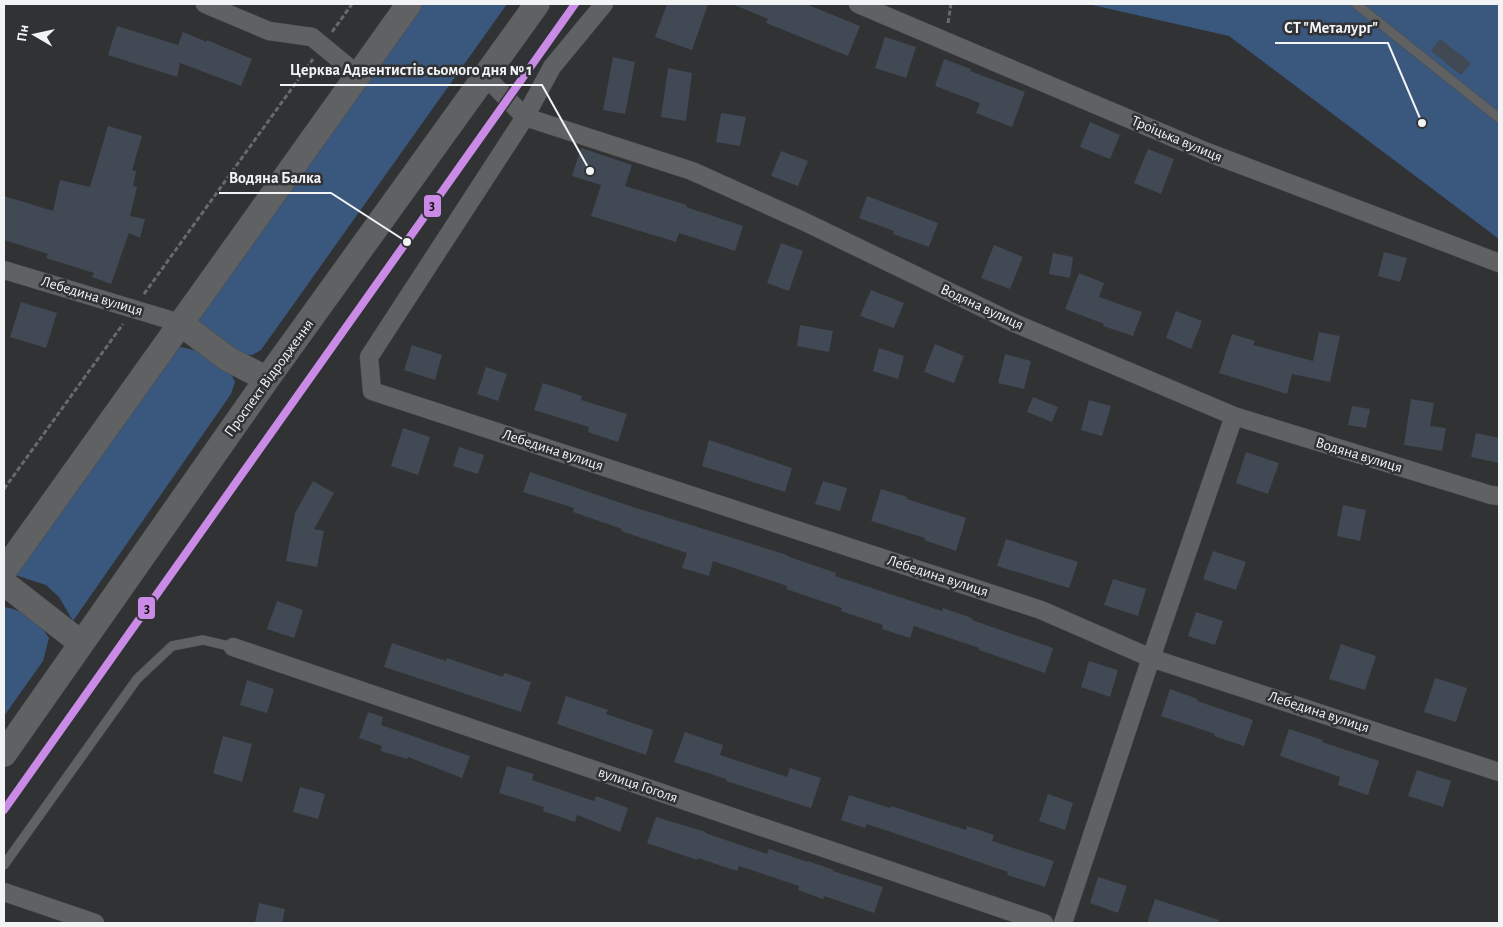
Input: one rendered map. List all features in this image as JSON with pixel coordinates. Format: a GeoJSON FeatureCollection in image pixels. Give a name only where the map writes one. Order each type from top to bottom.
{"type":"FeatureCollection","features":[{"type":"Feature","properties":{"kind":"main road"},"geometry":{"type":"LineString","coordinates":[[4,571],[408,4]]}},
{"type":"Feature","properties":{"kind":"main road","name":"Проспект Відродження"},"geometry":{"type":"LineString","coordinates":[[4,754],[267,379],[537,4]]}},
{"type":"Feature","properties":{"kind":"main road"},"geometry":{"type":"LineString","coordinates":[[180,323],[228,359],[267,379]]}},
{"type":"Feature","properties":{"kind":"main road"},"geometry":{"type":"LineString","coordinates":[[4,583],[81,643]]}},
{"type":"Feature","properties":{"kind":"street"},"geometry":{"type":"LineString","coordinates":[[205,4],[269,31],[312,37],[358,75]]}},
{"type":"Feature","properties":{"kind":"street"},"geometry":{"type":"LineString","coordinates":[[525,116],[552,67],[604,4]]}},
{"type":"Feature","properties":{"kind":"street","name":"Троїцька вулиця"},"geometry":{"type":"LineString","coordinates":[[858,4],[1206,152],[1499,263]]}},
{"type":"Feature","properties":{"kind":"street","name":"Водяна вулиця"},"geometry":{"type":"LineString","coordinates":[[486,77],[525,116],[692,171],[803,221],[1012,322],[1234,416],[1499,496]]}},
{"type":"Feature","properties":{"kind":"street","name":"Лебедина вулиця"},"geometry":{"type":"LineString","coordinates":[[525,116],[369,358],[372,391],[1041,610],[1151,658],[1499,772]]}},
{"type":"Feature","properties":{"kind":"street","name":"Лебедина вулиця"},"geometry":{"type":"LineString","coordinates":[[4,270],[180,323]]}},
{"type":"Feature","properties":{"kind":"street"},"geometry":{"type":"LineString","coordinates":[[1063,923],[1234,416]]}},
{"type":"Feature","properties":{"kind":"street","name":"вулиця Гоголя"},"geometry":{"type":"LineString","coordinates":[[233,647],[1044,923]]}},
{"type":"Feature","properties":{"kind":"street"},"geometry":{"type":"LineString","coordinates":[[4,892],[95,923]]}},
{"type":"Feature","properties":{"kind":"lane"},"geometry":{"type":"LineString","coordinates":[[1356,4],[1499,118]]}},
{"type":"Feature","properties":{"kind":"lane"},"geometry":{"type":"LineString","coordinates":[[4,865],[137,679],[172,646],[203,640],[233,647]]}},
{"type":"Feature","properties":{"kind":"path"},"geometry":{"type":"LineString","coordinates":[[4,489],[352,4]]}},
{"type":"Feature","properties":{"kind":"shaded area"},"geometry":{"type":"Polygon","coordinates":[[[418,4],[507,4],[261,350],[252,355],[241,354],[199,330],[197,318],[418,4]]]}},
{"type":"Feature","properties":{"kind":"shaded area"},"geometry":{"type":"Polygon","coordinates":[[[1088,4],[1499,4],[1499,239],[1229,36],[1088,4]]]}},
{"type":"Feature","properties":{"kind":"shaded area"},"geometry":{"type":"Polygon","coordinates":[[[180,347],[194,350],[228,367],[235,382],[231,394],[73,621],[59,597],[46,585],[15,575],[169,353],[180,347]]]}},
{"type":"Feature","properties":{"kind":"shaded area"},"geometry":{"type":"Polygon","coordinates":[[[4,607],[24,613],[30,617],[49,638],[43,661],[4,716],[4,607]]]}},
{"type":"Feature","properties":{"kind":"building"},"geometry":{"type":"Polygon","coordinates":[[[667,4],[708,4],[692,50],[655,37],[667,4]]]}},
{"type":"Feature","properties":{"kind":"building"},"geometry":{"type":"Polygon","coordinates":[[[732,4],[806,4],[860,26],[848,56],[766,23],[768,19],[732,4]]]}},
{"type":"Feature","properties":{"kind":"building"},"geometry":{"type":"Polygon","coordinates":[[[117,26],[178,45],[183,32],[252,59],[241,86],[180,63],[177,77],[108,55],[117,26]]]}},
{"type":"Feature","properties":{"kind":"building"},"geometry":{"type":"Polygon","coordinates":[[[885,37],[916,47],[906,78],[875,68],[885,37]]]}},
{"type":"Feature","properties":{"kind":"building"},"geometry":{"type":"Polygon","coordinates":[[[1440,39],[1471,63],[1461,75],[1431,51],[1440,39]]]}},
{"type":"Feature","properties":{"kind":"building"},"geometry":{"type":"Polygon","coordinates":[[[613,57],[635,62],[625,114],[603,110],[613,57]]]}},
{"type":"Feature","properties":{"kind":"building"},"geometry":{"type":"Polygon","coordinates":[[[944,59],[1025,92],[1012,127],[976,113],[980,103],[935,86],[944,59]]]}},
{"type":"Feature","properties":{"kind":"building"},"geometry":{"type":"Polygon","coordinates":[[[668,68],[692,73],[686,121],[661,117],[668,68]]]}},
{"type":"Feature","properties":{"kind":"building"},"geometry":{"type":"Polygon","coordinates":[[[721,113],[746,117],[740,146],[716,142],[721,113]]]}},
{"type":"Feature","properties":{"kind":"building"},"geometry":{"type":"Polygon","coordinates":[[[1090,122],[1120,135],[1110,159],[1080,147],[1090,122]]]}},
{"type":"Feature","properties":{"kind":"building"},"geometry":{"type":"Polygon","coordinates":[[[108,126],[142,136],[132,170],[136,171],[133,186],[137,187],[130,216],[145,219],[140,238],[129,233],[111,284],[92,277],[94,273],[46,258],[48,254],[4,240],[4,196],[53,211],[60,180],[90,187],[108,126]]]}},
{"type":"Feature","properties":{"kind":"building"},"geometry":{"type":"Polygon","coordinates":[[[581,148],[632,165],[625,186],[687,205],[686,207],[743,226],[735,251],[679,233],[676,242],[591,216],[601,185],[572,176],[581,148]]]}},
{"type":"Feature","properties":{"kind":"building"},"geometry":{"type":"Polygon","coordinates":[[[1148,149],[1174,159],[1161,194],[1134,183],[1148,149]]]}},
{"type":"Feature","properties":{"kind":"building"},"geometry":{"type":"Polygon","coordinates":[[[781,151],[808,161],[798,186],[771,176],[781,151]]]}},
{"type":"Feature","properties":{"kind":"building"},"geometry":{"type":"Polygon","coordinates":[[[867,196],[938,223],[929,247],[893,234],[894,231],[859,218],[867,196]]]}},
{"type":"Feature","properties":{"kind":"building"},"geometry":{"type":"Polygon","coordinates":[[[781,243],[803,251],[789,291],[767,283],[781,243]]]}},
{"type":"Feature","properties":{"kind":"building"},"geometry":{"type":"Polygon","coordinates":[[[994,245],[1023,257],[1010,289],[981,278],[994,245]]]}},
{"type":"Feature","properties":{"kind":"building"},"geometry":{"type":"Polygon","coordinates":[[[1384,252],[1407,258],[1400,282],[1378,276],[1384,252]]]}},
{"type":"Feature","properties":{"kind":"building"},"geometry":{"type":"Polygon","coordinates":[[[1053,253],[1073,257],[1070,278],[1049,274],[1053,253]]]}},
{"type":"Feature","properties":{"kind":"building"},"geometry":{"type":"Polygon","coordinates":[[[1079,273],[1104,283],[1099,297],[1142,312],[1133,336],[1103,326],[1104,324],[1065,309],[1079,273]]]}},
{"type":"Feature","properties":{"kind":"building"},"geometry":{"type":"Polygon","coordinates":[[[871,290],[904,303],[894,328],[860,316],[871,290]]]}},
{"type":"Feature","properties":{"kind":"building"},"geometry":{"type":"Polygon","coordinates":[[[21,302],[57,313],[46,348],[10,337],[21,302]]]}},
{"type":"Feature","properties":{"kind":"building"},"geometry":{"type":"Polygon","coordinates":[[[1176,311],[1202,321],[1191,349],[1166,338],[1176,311]]]}},
{"type":"Feature","properties":{"kind":"building"},"geometry":{"type":"Polygon","coordinates":[[[800,325],[833,331],[829,352],[797,346],[800,325]]]}},
{"type":"Feature","properties":{"kind":"building"},"geometry":{"type":"Polygon","coordinates":[[[1319,332],[1340,336],[1330,382],[1292,374],[1287,394],[1219,373],[1232,334],[1255,341],[1253,345],[1313,361],[1319,332]]]}},
{"type":"Feature","properties":{"kind":"building"},"geometry":{"type":"Polygon","coordinates":[[[935,344],[964,356],[954,383],[924,372],[935,344]]]}},
{"type":"Feature","properties":{"kind":"building"},"geometry":{"type":"Polygon","coordinates":[[[412,345],[442,355],[435,380],[404,370],[412,345]]]}},
{"type":"Feature","properties":{"kind":"building"},"geometry":{"type":"Polygon","coordinates":[[[879,348],[904,356],[898,379],[873,371],[879,348]]]}},
{"type":"Feature","properties":{"kind":"building"},"geometry":{"type":"Polygon","coordinates":[[[1005,354],[1031,361],[1024,389],[998,383],[1005,354]]]}},
{"type":"Feature","properties":{"kind":"building"},"geometry":{"type":"Polygon","coordinates":[[[486,367],[507,374],[498,401],[477,394],[486,367]]]}},
{"type":"Feature","properties":{"kind":"building"},"geometry":{"type":"Polygon","coordinates":[[[543,383],[582,396],[581,400],[627,414],[618,442],[588,432],[589,427],[534,410],[543,383]]]}},
{"type":"Feature","properties":{"kind":"building"},"geometry":{"type":"Polygon","coordinates":[[[1033,397],[1058,407],[1052,422],[1027,412],[1033,397]]]}},
{"type":"Feature","properties":{"kind":"building"},"geometry":{"type":"Polygon","coordinates":[[[1411,399],[1434,403],[1430,426],[1446,428],[1442,451],[1404,445],[1411,399]]]}},
{"type":"Feature","properties":{"kind":"building"},"geometry":{"type":"Polygon","coordinates":[[[1089,400],[1111,406],[1102,436],[1081,430],[1089,400]]]}},
{"type":"Feature","properties":{"kind":"building"},"geometry":{"type":"Polygon","coordinates":[[[1352,406],[1370,409],[1366,428],[1348,425],[1352,406]]]}},
{"type":"Feature","properties":{"kind":"building"},"geometry":{"type":"Polygon","coordinates":[[[403,428],[430,437],[418,475],[391,466],[403,428]]]}},
{"type":"Feature","properties":{"kind":"building"},"geometry":{"type":"Polygon","coordinates":[[[1476,433],[1499,438],[1499,463],[1471,457],[1476,433]]]}},
{"type":"Feature","properties":{"kind":"building"},"geometry":{"type":"Polygon","coordinates":[[[709,440],[792,468],[785,492],[702,466],[709,440]]]}},
{"type":"Feature","properties":{"kind":"building"},"geometry":{"type":"Polygon","coordinates":[[[459,447],[484,455],[478,474],[453,466],[459,447]]]}},
{"type":"Feature","properties":{"kind":"building"},"geometry":{"type":"Polygon","coordinates":[[[1246,452],[1279,463],[1268,494],[1236,483],[1246,452]]]}},
{"type":"Feature","properties":{"kind":"building"},"geometry":{"type":"Polygon","coordinates":[[[530,472],[630,506],[787,555],[836,573],[835,576],[942,611],[943,608],[1053,648],[1045,673],[914,626],[910,638],[882,629],[883,625],[841,611],[842,608],[786,589],[787,586],[713,561],[709,576],[682,568],[687,553],[621,531],[622,529],[573,512],[574,508],[523,492],[530,472]]]}},
{"type":"Feature","properties":{"kind":"building"},"geometry":{"type":"Polygon","coordinates":[[[313,481],[334,493],[314,529],[324,531],[317,567],[286,561],[295,513],[313,481]]]}},
{"type":"Feature","properties":{"kind":"building"},"geometry":{"type":"Polygon","coordinates":[[[823,481],[847,488],[840,511],[815,504],[823,481]]]}},
{"type":"Feature","properties":{"kind":"building"},"geometry":{"type":"Polygon","coordinates":[[[881,489],[966,518],[956,551],[924,540],[925,538],[871,521],[881,489]]]}},
{"type":"Feature","properties":{"kind":"building"},"geometry":{"type":"Polygon","coordinates":[[[1343,505],[1366,510],[1360,541],[1337,536],[1343,505]]]}},
{"type":"Feature","properties":{"kind":"building"},"geometry":{"type":"Polygon","coordinates":[[[1006,539],[1078,562],[1069,588],[997,566],[1006,539]]]}},
{"type":"Feature","properties":{"kind":"building"},"geometry":{"type":"Polygon","coordinates":[[[1213,551],[1246,562],[1236,590],[1203,579],[1213,551]]]}},
{"type":"Feature","properties":{"kind":"building"},"geometry":{"type":"Polygon","coordinates":[[[1113,579],[1146,589],[1138,616],[1104,605],[1113,579]]]}},
{"type":"Feature","properties":{"kind":"building"},"geometry":{"type":"Polygon","coordinates":[[[277,601],[303,610],[294,638],[267,629],[277,601]]]}},
{"type":"Feature","properties":{"kind":"building"},"geometry":{"type":"Polygon","coordinates":[[[1196,612],[1223,621],[1215,645],[1188,636],[1196,612]]]}},
{"type":"Feature","properties":{"kind":"building"},"geometry":{"type":"Polygon","coordinates":[[[392,643],[446,661],[447,658],[503,677],[504,673],[531,682],[521,712],[384,667],[392,643]]]}},
{"type":"Feature","properties":{"kind":"building"},"geometry":{"type":"Polygon","coordinates":[[[1341,644],[1376,656],[1365,690],[1329,679],[1341,644]]]}},
{"type":"Feature","properties":{"kind":"building"},"geometry":{"type":"Polygon","coordinates":[[[1089,661],[1118,670],[1110,697],[1081,687],[1089,661]]]}},
{"type":"Feature","properties":{"kind":"building"},"geometry":{"type":"Polygon","coordinates":[[[1435,678],[1467,688],[1456,722],[1424,712],[1435,678]]]}},
{"type":"Feature","properties":{"kind":"building"},"geometry":{"type":"Polygon","coordinates":[[[247,680],[274,689],[267,713],[240,705],[247,680]]]}},
{"type":"Feature","properties":{"kind":"building"},"geometry":{"type":"Polygon","coordinates":[[[1170,689],[1198,699],[1197,701],[1253,720],[1244,746],[1161,716],[1170,689]]]}},
{"type":"Feature","properties":{"kind":"building"},"geometry":{"type":"Polygon","coordinates":[[[566,696],[608,710],[606,714],[653,730],[646,755],[557,724],[566,696]]]}},
{"type":"Feature","properties":{"kind":"building"},"geometry":{"type":"Polygon","coordinates":[[[368,712],[383,717],[381,725],[470,756],[462,778],[408,757],[407,759],[381,751],[382,746],[359,738],[368,712]]]}},
{"type":"Feature","properties":{"kind":"building"},"geometry":{"type":"Polygon","coordinates":[[[1289,729],[1379,761],[1368,795],[1338,785],[1340,777],[1280,756],[1289,729]]]}},
{"type":"Feature","properties":{"kind":"building"},"geometry":{"type":"Polygon","coordinates":[[[685,732],[723,745],[720,755],[787,777],[790,768],[821,778],[811,808],[674,762],[685,732]]]}},
{"type":"Feature","properties":{"kind":"building"},"geometry":{"type":"Polygon","coordinates":[[[223,736],[252,744],[242,782],[213,773],[223,736]]]}},
{"type":"Feature","properties":{"kind":"building"},"geometry":{"type":"Polygon","coordinates":[[[507,766],[534,774],[532,780],[594,801],[596,796],[628,808],[620,832],[577,815],[575,822],[543,811],[544,807],[499,793],[507,766]]]}},
{"type":"Feature","properties":{"kind":"building"},"geometry":{"type":"Polygon","coordinates":[[[1417,770],[1451,781],[1443,807],[1408,796],[1417,770]]]}},
{"type":"Feature","properties":{"kind":"building"},"geometry":{"type":"Polygon","coordinates":[[[300,787],[325,794],[318,819],[293,812],[300,787]]]}},
{"type":"Feature","properties":{"kind":"building"},"geometry":{"type":"Polygon","coordinates":[[[1048,794],[1073,803],[1065,830],[1039,821],[1048,794]]]}},
{"type":"Feature","properties":{"kind":"building"},"geometry":{"type":"Polygon","coordinates":[[[849,795],[966,830],[967,826],[994,835],[992,841],[1054,861],[1045,887],[1007,875],[1008,872],[867,824],[865,828],[841,820],[849,795]]]}},
{"type":"Feature","properties":{"kind":"building"},"geometry":{"type":"Polygon","coordinates":[[[656,817],[706,832],[767,854],[769,849],[808,861],[883,887],[874,913],[824,896],[823,899],[798,890],[799,886],[739,866],[737,871],[647,843],[656,817]]]}},
{"type":"Feature","properties":{"kind":"building"},"geometry":{"type":"Polygon","coordinates":[[[1098,877],[1127,886],[1118,913],[1090,903],[1098,877]]]}},
{"type":"Feature","properties":{"kind":"building"},"geometry":{"type":"Polygon","coordinates":[[[1155,899],[1219,920],[1218,923],[1147,923],[1155,899]]]}},
{"type":"Feature","properties":{"kind":"building"},"geometry":{"type":"Polygon","coordinates":[[[259,903],[285,909],[282,923],[255,923],[259,903]]]}},
{"type":"Feature","properties":{"kind":"transit line","name":"3"},"geometry":{"type":"LineString","coordinates":[[4,810],[575,4]]}},
{"type":"Feature","properties":{"kind":"place","name":"СТ \"Металург\""},"geometry":{"type":"Point","coordinates":[1422,123]}},
{"type":"Feature","properties":{"kind":"place","name":"Церква Адвентистів сьомого дня № 1"},"geometry":{"type":"Point","coordinates":[590,171]}},
{"type":"Feature","properties":{"kind":"place","name":"Водяна Балка"},"geometry":{"type":"Point","coordinates":[407,242]}}]}
